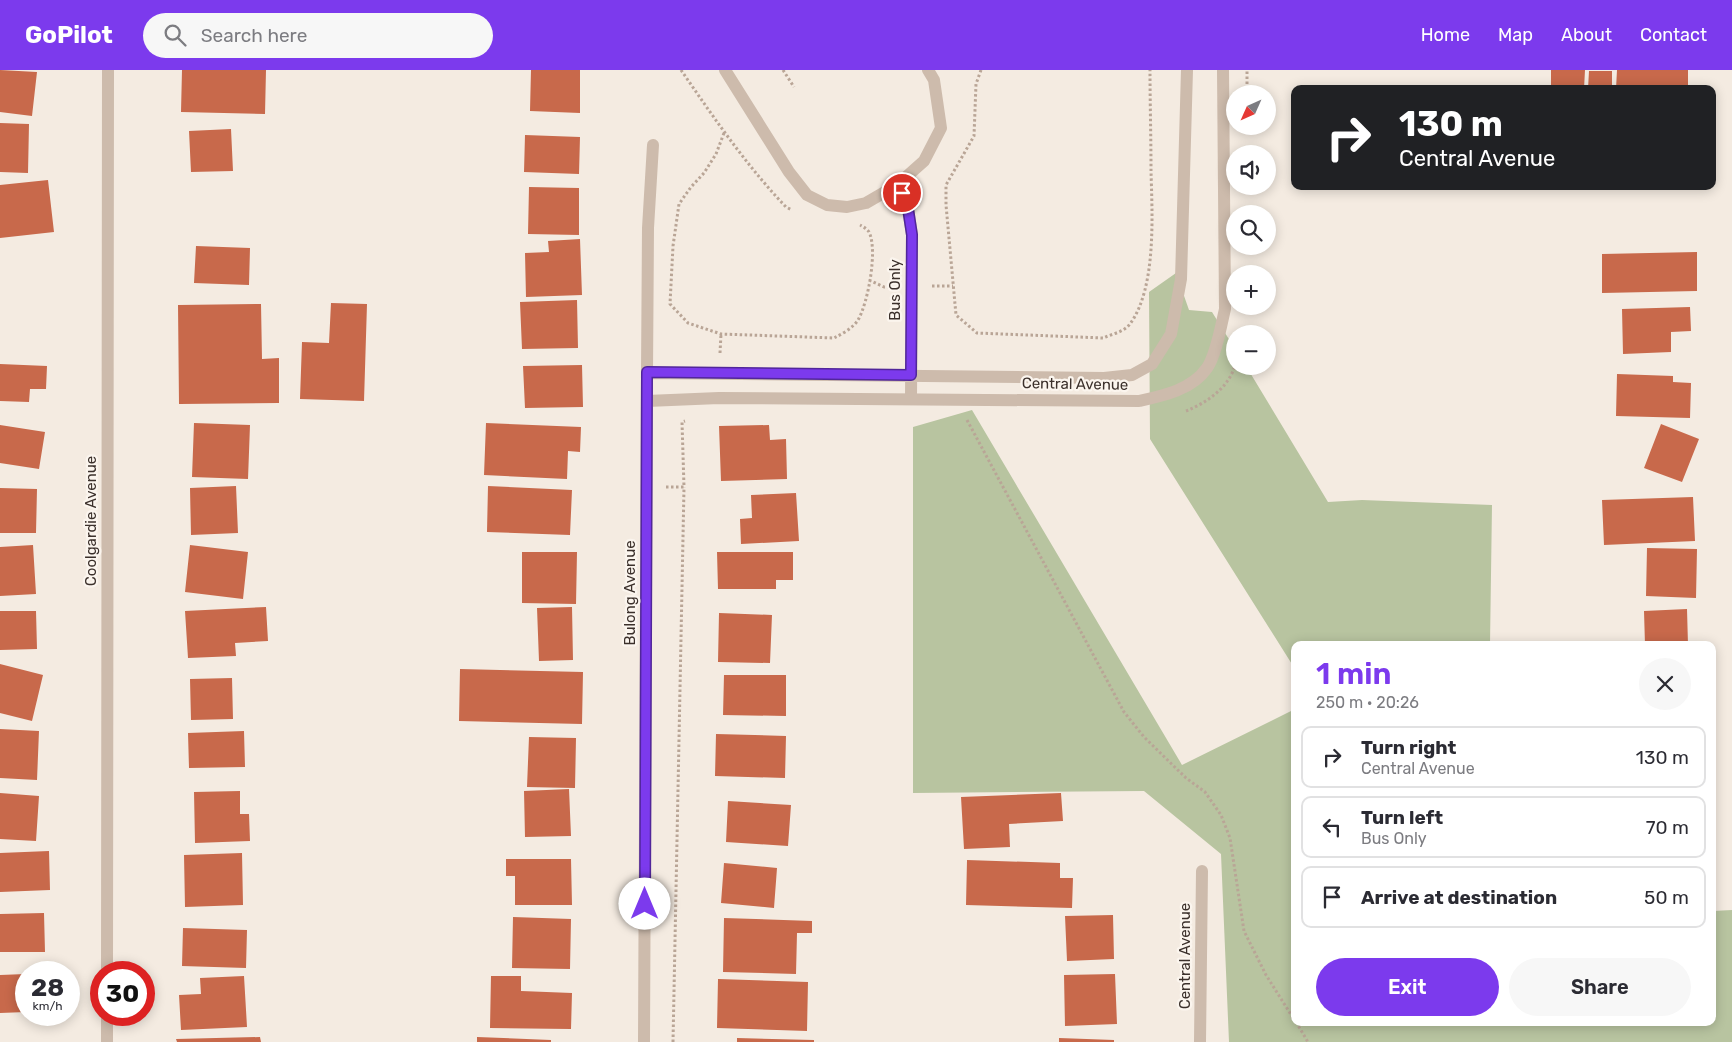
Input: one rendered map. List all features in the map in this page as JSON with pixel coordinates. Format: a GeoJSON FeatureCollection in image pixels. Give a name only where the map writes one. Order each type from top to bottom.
{"type":"FeatureCollection","features":[{"type":"Feature","properties":{"kind":"street","name":"Coolgardie Avenue"},"geometry":{"type":"LineString","coordinates":[[107,961],[108,70]]}},
{"type":"Feature","properties":{"kind":"street"},"geometry":{"type":"LineString","coordinates":[[725,70],[789,172],[807,194],[827,206],[847,207],[866,203],[897,185],[924,161],[941,128],[934,80],[928,70]]}},
{"type":"Feature","properties":{"kind":"street","name":"Central Avenue"},"geometry":{"type":"LineString","coordinates":[[647,372],[1104,378],[1132,375],[1152,364],[1171,334],[1181,280],[1187,70]]}},
{"type":"Feature","properties":{"kind":"street","name":"Central Avenue"},"geometry":{"type":"LineString","coordinates":[[647,401],[719,398],[1139,401],[1168,395],[1190,384],[1207,368],[1216,344],[1225,309],[1224,70]]}},
{"type":"Feature","properties":{"kind":"street","name":"Bulong Avenue"},"geometry":{"type":"LineString","coordinates":[[644,1042],[648,228],[653,145]]}},
{"type":"Feature","properties":{"kind":"street","name":"Bus Only"},"geometry":{"type":"LineString","coordinates":[[897,185],[907,202],[912,235],[910,399]]}},
{"type":"Feature","properties":{"kind":"street","name":"Central Avenue"},"geometry":{"type":"LineString","coordinates":[[1200,1042],[1202,871]]}},
{"type":"Feature","properties":{"kind":"street"},"geometry":{"type":"LineString","coordinates":[[107,1026],[107,1042]]}},
{"type":"Feature","properties":{"kind":"path"},"geometry":{"type":"LineString","coordinates":[[681,70],[724,133],[744,155],[760,180],[786,207],[794,211]]}},
{"type":"Feature","properties":{"kind":"path"},"geometry":{"type":"LineString","coordinates":[[782,70],[794,87]]}},
{"type":"Feature","properties":{"kind":"path"},"geometry":{"type":"LineString","coordinates":[[981,70],[976,84],[974,136],[946,186],[956,315],[977,333],[1103,338],[1120,332],[1129,325],[1139,307],[1148,271],[1152,233],[1150,70]]}},
{"type":"Feature","properties":{"kind":"path"},"geometry":{"type":"LineString","coordinates":[[1247,85],[1248,70]]}},
{"type":"Feature","properties":{"kind":"path"},"geometry":{"type":"LineString","coordinates":[[724,133],[716,154],[704,173],[679,204],[672,246],[670,304],[688,323],[720,334],[834,338],[845,332],[857,322],[864,309],[872,266],[873,244],[868,230],[860,224],[854,224]]}},
{"type":"Feature","properties":{"kind":"path"},"geometry":{"type":"LineString","coordinates":[[718,373],[720,334]]}},
{"type":"Feature","properties":{"kind":"path"},"geometry":{"type":"LineString","coordinates":[[965,417],[1124,712],[1144,737],[1186,778],[1205,792],[1222,815],[1230,838],[1244,931],[1266,975],[1291,1016]]}},
{"type":"Feature","properties":{"kind":"path"},"geometry":{"type":"LineString","coordinates":[[673,1042],[684,487],[682,422],[688,420]]}},
{"type":"Feature","properties":{"kind":"path"},"geometry":{"type":"LineString","coordinates":[[647,488],[684,487]]}},
{"type":"Feature","properties":{"kind":"path"},"geometry":{"type":"LineString","coordinates":[[1298,1026],[1308,1042]]}},
{"type":"Feature","properties":{"kind":"green space"},"geometry":{"type":"Polygon","coordinates":[[[1176,273],[1189,310],[1212,312],[1226,335],[1226,375],[1251,375],[1328,502],[1362,500],[1492,505],[1490,641],[1291,641],[1291,663],[1150,439],[1149,292],[1176,273]]]}},
{"type":"Feature","properties":{"kind":"green space"},"geometry":{"type":"Polygon","coordinates":[[[972,410],[1182,765],[1291,711],[1291,1026],[1716,1026],[1716,911],[1732,910],[1732,1042],[1229,1042],[1221,854],[1144,791],[913,793],[913,427],[972,410]]]}},
{"type":"Feature","properties":{"kind":"building"},"geometry":{"type":"Polygon","coordinates":[[[0,70],[37,72],[32,116],[0,112],[0,70]]]}},
{"type":"Feature","properties":{"kind":"building"},"geometry":{"type":"Polygon","coordinates":[[[182,70],[266,70],[265,114],[181,112],[182,70]]]}},
{"type":"Feature","properties":{"kind":"building"},"geometry":{"type":"Polygon","coordinates":[[[531,70],[580,70],[580,113],[530,111],[531,70]]]}},
{"type":"Feature","properties":{"kind":"building"},"geometry":{"type":"Polygon","coordinates":[[[1551,70],[1585,70],[1584,85],[1551,85],[1551,70]]]}},
{"type":"Feature","properties":{"kind":"building"},"geometry":{"type":"Polygon","coordinates":[[[1617,70],[1688,70],[1688,85],[1616,85],[1617,70]]]}},
{"type":"Feature","properties":{"kind":"building"},"geometry":{"type":"Polygon","coordinates":[[[1589,71],[1612,71],[1612,85],[1588,85],[1589,71]]]}},
{"type":"Feature","properties":{"kind":"building"},"geometry":{"type":"Polygon","coordinates":[[[0,123],[29,124],[28,173],[0,172],[0,123]]]}},
{"type":"Feature","properties":{"kind":"building"},"geometry":{"type":"Polygon","coordinates":[[[231,129],[233,171],[191,172],[189,131],[231,129]]]}},
{"type":"Feature","properties":{"kind":"building"},"geometry":{"type":"Polygon","coordinates":[[[525,135],[580,137],[579,174],[524,172],[525,135]]]}},
{"type":"Feature","properties":{"kind":"building"},"geometry":{"type":"Polygon","coordinates":[[[48,180],[54,232],[0,238],[0,185],[48,180]]]}},
{"type":"Feature","properties":{"kind":"building"},"geometry":{"type":"Polygon","coordinates":[[[529,187],[579,188],[579,235],[528,234],[529,187]]]}},
{"type":"Feature","properties":{"kind":"building"},"geometry":{"type":"Polygon","coordinates":[[[580,239],[582,295],[526,297],[525,253],[549,252],[548,241],[580,239]]]}},
{"type":"Feature","properties":{"kind":"building"},"geometry":{"type":"Polygon","coordinates":[[[196,246],[250,248],[249,285],[194,283],[196,246]]]}},
{"type":"Feature","properties":{"kind":"building"},"geometry":{"type":"Polygon","coordinates":[[[1697,252],[1697,291],[1602,293],[1602,254],[1697,252]]]}},
{"type":"Feature","properties":{"kind":"building"},"geometry":{"type":"Polygon","coordinates":[[[577,300],[578,348],[522,349],[520,302],[577,300]]]}},
{"type":"Feature","properties":{"kind":"building"},"geometry":{"type":"Polygon","coordinates":[[[331,303],[367,304],[364,401],[300,399],[302,342],[329,343],[331,303]]]}},
{"type":"Feature","properties":{"kind":"building"},"geometry":{"type":"Polygon","coordinates":[[[261,304],[262,359],[279,358],[279,403],[179,404],[178,305],[261,304]]]}},
{"type":"Feature","properties":{"kind":"building"},"geometry":{"type":"Polygon","coordinates":[[[1690,307],[1691,331],[1671,332],[1671,352],[1623,354],[1622,309],[1690,307]]]}},
{"type":"Feature","properties":{"kind":"building"},"geometry":{"type":"Polygon","coordinates":[[[0,364],[47,366],[46,389],[30,389],[29,402],[0,401],[0,364]]]}},
{"type":"Feature","properties":{"kind":"building"},"geometry":{"type":"Polygon","coordinates":[[[582,365],[583,407],[525,408],[523,366],[582,365]]]}},
{"type":"Feature","properties":{"kind":"building"},"geometry":{"type":"Polygon","coordinates":[[[1617,374],[1673,376],[1673,382],[1691,383],[1690,418],[1616,416],[1617,374]]]}},
{"type":"Feature","properties":{"kind":"building"},"geometry":{"type":"Polygon","coordinates":[[[194,423],[250,425],[248,479],[192,477],[194,423]]]}},
{"type":"Feature","properties":{"kind":"building"},"geometry":{"type":"Polygon","coordinates":[[[486,423],[581,427],[580,452],[568,451],[567,479],[484,475],[486,423]]]}},
{"type":"Feature","properties":{"kind":"building"},"geometry":{"type":"Polygon","coordinates":[[[1661,424],[1699,439],[1682,482],[1644,468],[1661,424]]]}},
{"type":"Feature","properties":{"kind":"building"},"geometry":{"type":"Polygon","coordinates":[[[0,425],[45,432],[39,469],[0,463],[0,425]]]}},
{"type":"Feature","properties":{"kind":"building"},"geometry":{"type":"Polygon","coordinates":[[[769,425],[770,440],[786,439],[787,479],[721,481],[719,426],[769,425]]]}},
{"type":"Feature","properties":{"kind":"building"},"geometry":{"type":"Polygon","coordinates":[[[236,486],[238,533],[191,535],[190,488],[236,486]]]}},
{"type":"Feature","properties":{"kind":"building"},"geometry":{"type":"Polygon","coordinates":[[[488,486],[572,490],[570,535],[487,532],[488,486]]]}},
{"type":"Feature","properties":{"kind":"building"},"geometry":{"type":"Polygon","coordinates":[[[0,488],[37,489],[36,533],[0,533],[0,488]]]}},
{"type":"Feature","properties":{"kind":"building"},"geometry":{"type":"Polygon","coordinates":[[[796,493],[799,541],[741,544],[740,519],[752,518],[751,495],[796,493]]]}},
{"type":"Feature","properties":{"kind":"building"},"geometry":{"type":"Polygon","coordinates":[[[1693,497],[1695,541],[1604,545],[1602,500],[1693,497]]]}},
{"type":"Feature","properties":{"kind":"building"},"geometry":{"type":"Polygon","coordinates":[[[33,545],[36,594],[0,596],[0,547],[33,545]]]}},
{"type":"Feature","properties":{"kind":"building"},"geometry":{"type":"Polygon","coordinates":[[[190,545],[248,552],[243,599],[185,592],[190,545]]]}},
{"type":"Feature","properties":{"kind":"building"},"geometry":{"type":"Polygon","coordinates":[[[1647,548],[1697,549],[1696,598],[1646,596],[1647,548]]]}},
{"type":"Feature","properties":{"kind":"building"},"geometry":{"type":"Polygon","coordinates":[[[522,552],[577,552],[576,604],[522,603],[522,552]]]}},
{"type":"Feature","properties":{"kind":"building"},"geometry":{"type":"Polygon","coordinates":[[[717,552],[793,552],[793,580],[776,580],[776,589],[718,589],[717,552]]]}},
{"type":"Feature","properties":{"kind":"building"},"geometry":{"type":"Polygon","coordinates":[[[266,607],[268,641],[235,643],[236,656],[188,658],[185,611],[266,607]]]}},
{"type":"Feature","properties":{"kind":"building"},"geometry":{"type":"Polygon","coordinates":[[[572,607],[573,660],[539,661],[537,608],[572,607]]]}},
{"type":"Feature","properties":{"kind":"building"},"geometry":{"type":"Polygon","coordinates":[[[1687,609],[1688,641],[1645,641],[1644,611],[1687,609]]]}},
{"type":"Feature","properties":{"kind":"building"},"geometry":{"type":"Polygon","coordinates":[[[0,611],[36,611],[37,649],[0,650],[0,611]]]}},
{"type":"Feature","properties":{"kind":"building"},"geometry":{"type":"Polygon","coordinates":[[[719,613],[772,615],[770,663],[718,662],[719,613]]]}},
{"type":"Feature","properties":{"kind":"building"},"geometry":{"type":"Polygon","coordinates":[[[0,664],[43,675],[32,721],[0,713],[0,664]]]}},
{"type":"Feature","properties":{"kind":"building"},"geometry":{"type":"Polygon","coordinates":[[[460,669],[583,672],[582,724],[459,721],[460,669]]]}},
{"type":"Feature","properties":{"kind":"building"},"geometry":{"type":"Polygon","coordinates":[[[724,675],[786,675],[786,716],[723,715],[724,675]]]}},
{"type":"Feature","properties":{"kind":"building"},"geometry":{"type":"Polygon","coordinates":[[[232,678],[233,719],[191,720],[190,679],[232,678]]]}},
{"type":"Feature","properties":{"kind":"building"},"geometry":{"type":"Polygon","coordinates":[[[0,729],[39,731],[37,780],[0,778],[0,729]]]}},
{"type":"Feature","properties":{"kind":"building"},"geometry":{"type":"Polygon","coordinates":[[[244,731],[245,767],[189,768],[188,733],[244,731]]]}},
{"type":"Feature","properties":{"kind":"building"},"geometry":{"type":"Polygon","coordinates":[[[716,734],[786,736],[785,778],[715,776],[716,734]]]}},
{"type":"Feature","properties":{"kind":"building"},"geometry":{"type":"Polygon","coordinates":[[[529,737],[576,738],[575,788],[527,787],[529,737]]]}},
{"type":"Feature","properties":{"kind":"building"},"geometry":{"type":"Polygon","coordinates":[[[569,789],[571,836],[525,837],[524,791],[569,789]]]}},
{"type":"Feature","properties":{"kind":"building"},"geometry":{"type":"Polygon","coordinates":[[[240,791],[240,814],[249,814],[250,841],[195,843],[194,792],[240,791]]]}},
{"type":"Feature","properties":{"kind":"building"},"geometry":{"type":"Polygon","coordinates":[[[0,793],[39,796],[36,841],[0,839],[0,793]]]}},
{"type":"Feature","properties":{"kind":"building"},"geometry":{"type":"Polygon","coordinates":[[[1061,793],[1063,821],[1009,824],[1010,847],[964,849],[961,797],[1061,793]]]}},
{"type":"Feature","properties":{"kind":"building"},"geometry":{"type":"Polygon","coordinates":[[[728,801],[791,805],[788,846],[726,842],[728,801]]]}},
{"type":"Feature","properties":{"kind":"building"},"geometry":{"type":"Polygon","coordinates":[[[49,851],[50,890],[0,892],[0,853],[49,851]]]}},
{"type":"Feature","properties":{"kind":"building"},"geometry":{"type":"Polygon","coordinates":[[[242,853],[243,905],[185,907],[184,855],[242,853]]]}},
{"type":"Feature","properties":{"kind":"building"},"geometry":{"type":"Polygon","coordinates":[[[506,859],[571,859],[572,905],[515,905],[515,876],[506,876],[506,859]]]}},
{"type":"Feature","properties":{"kind":"building"},"geometry":{"type":"Polygon","coordinates":[[[967,860],[1060,863],[1060,878],[1073,878],[1072,908],[966,905],[967,860]]]}},
{"type":"Feature","properties":{"kind":"building"},"geometry":{"type":"Polygon","coordinates":[[[724,863],[777,868],[774,908],[721,903],[724,863]]]}},
{"type":"Feature","properties":{"kind":"building"},"geometry":{"type":"Polygon","coordinates":[[[44,913],[45,952],[0,952],[0,914],[44,913]]]}},
{"type":"Feature","properties":{"kind":"building"},"geometry":{"type":"Polygon","coordinates":[[[1113,915],[1114,959],[1067,961],[1065,916],[1113,915]]]}},
{"type":"Feature","properties":{"kind":"building"},"geometry":{"type":"Polygon","coordinates":[[[513,917],[571,919],[570,969],[512,968],[513,917]]]}},
{"type":"Feature","properties":{"kind":"building"},"geometry":{"type":"Polygon","coordinates":[[[724,918],[812,921],[812,933],[797,933],[796,974],[723,972],[724,918]]]}},
{"type":"Feature","properties":{"kind":"building"},"geometry":{"type":"Polygon","coordinates":[[[183,928],[247,930],[246,968],[182,966],[183,928]]]}},
{"type":"Feature","properties":{"kind":"building"},"geometry":{"type":"Polygon","coordinates":[[[15,974],[15,1012],[0,1013],[0,975],[15,974]]]}},
{"type":"Feature","properties":{"kind":"building"},"geometry":{"type":"Polygon","coordinates":[[[1115,974],[1117,1024],[1065,1026],[1064,975],[1115,974]]]}},
{"type":"Feature","properties":{"kind":"building"},"geometry":{"type":"Polygon","coordinates":[[[244,976],[247,1027],[181,1030],[179,995],[201,994],[200,978],[244,976]]]}},
{"type":"Feature","properties":{"kind":"building"},"geometry":{"type":"Polygon","coordinates":[[[491,976],[521,976],[521,991],[572,993],[571,1029],[490,1028],[491,976]]]}},
{"type":"Feature","properties":{"kind":"building"},"geometry":{"type":"Polygon","coordinates":[[[718,979],[808,982],[807,1031],[717,1028],[718,979]]]}},
{"type":"Feature","properties":{"kind":"building"},"geometry":{"type":"Polygon","coordinates":[[[260,1037],[261,1042],[177,1042],[176,1039],[260,1037]]]}},
{"type":"Feature","properties":{"kind":"building"},"geometry":{"type":"Polygon","coordinates":[[[477,1037],[551,1040],[551,1042],[477,1042],[477,1037]]]}},
{"type":"Feature","properties":{"kind":"building"},"geometry":{"type":"Polygon","coordinates":[[[737,1038],[814,1040],[814,1042],[737,1042],[737,1038]]]}},
{"type":"Feature","properties":{"kind":"building"},"geometry":{"type":"Polygon","coordinates":[[[1059,1038],[1114,1040],[1114,1042],[1059,1042],[1059,1038]]]}},
{"type":"Feature","properties":{"kind":"route"},"geometry":{"type":"LineString","coordinates":[[645,904],[647,372],[911,375],[912,235],[907,202],[902,193]]}}]}
